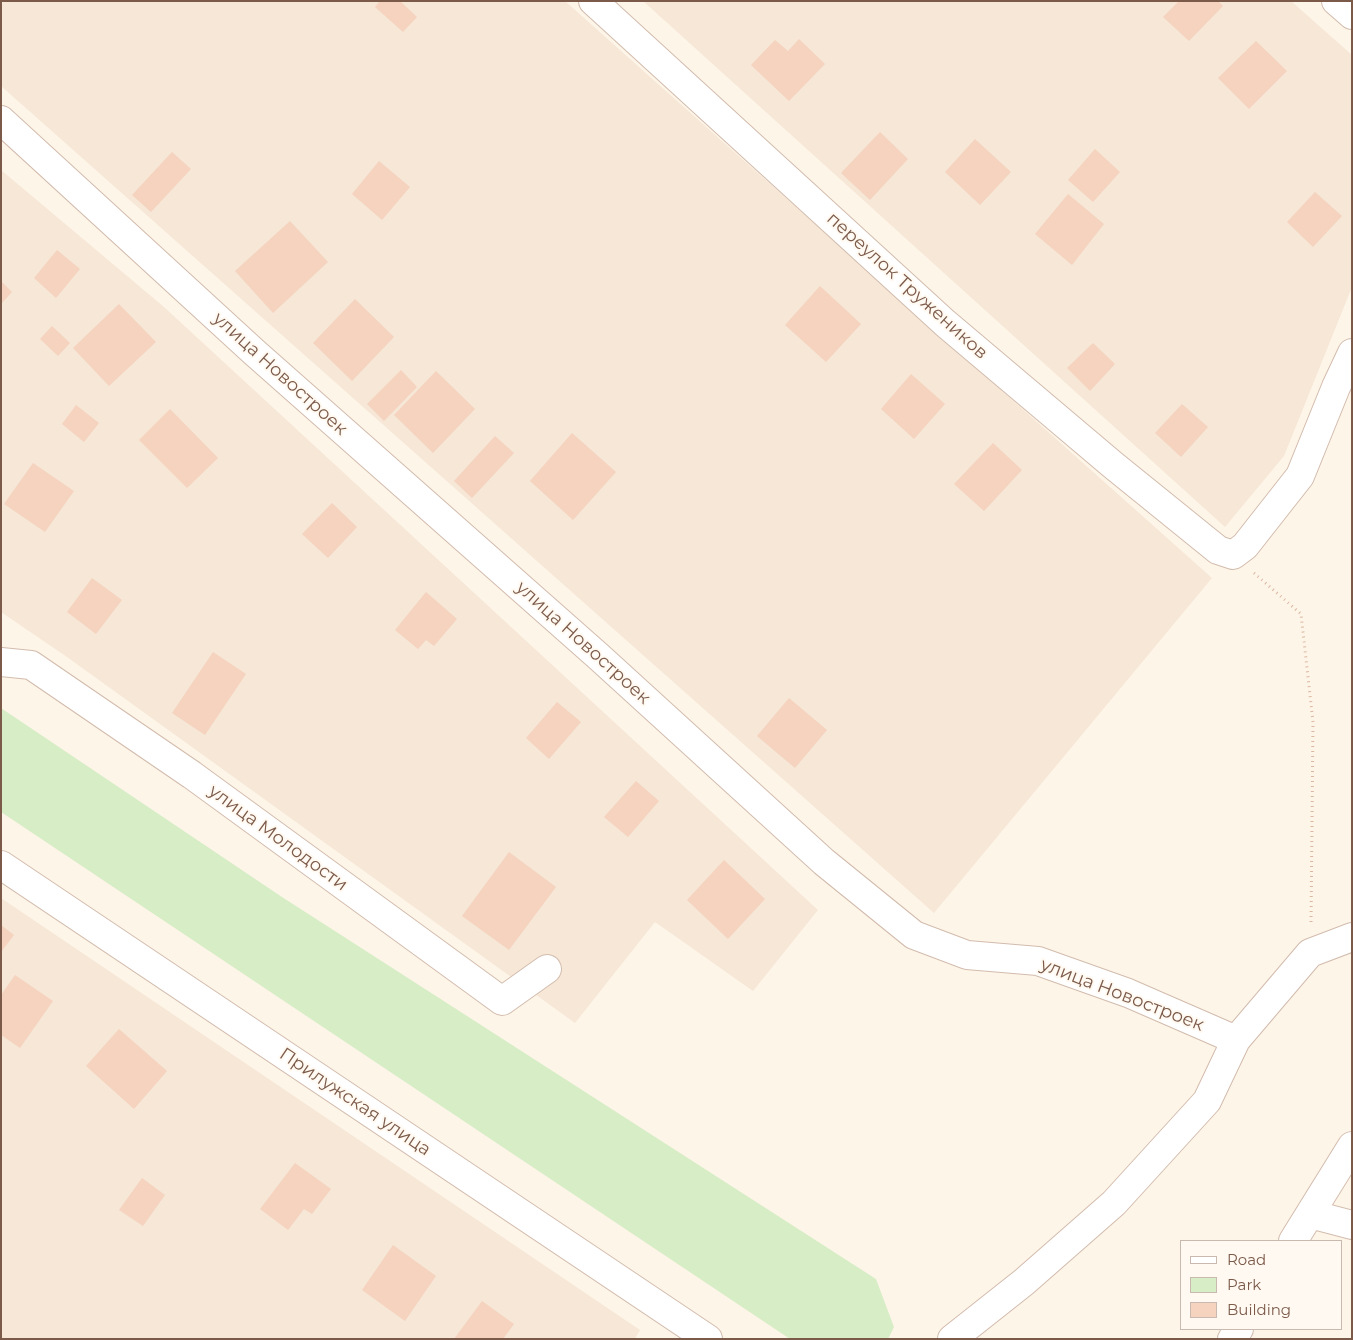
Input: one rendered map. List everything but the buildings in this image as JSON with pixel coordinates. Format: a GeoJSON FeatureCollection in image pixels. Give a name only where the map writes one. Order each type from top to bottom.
{"type":"FeatureCollection","features":[{"type":"Feature","properties":{"kind":"street","name":"переулок Тружеников"},"geometry":{"type":"LineString","coordinates":[[593,1],[945,322],[1210,544],[1218,550],[1233,555]]}},
{"type":"Feature","properties":{"kind":"street"},"geometry":{"type":"LineString","coordinates":[[1336,1],[1352,15]]}},
{"type":"Feature","properties":{"kind":"street","name":"улица Новостроек"},"geometry":{"type":"LineString","coordinates":[[1,120],[254,352],[598,656],[824,862],[914,936],[967,955],[1038,961],[1128,994],[1236,1040]]}},
{"type":"Feature","properties":{"kind":"street"},"geometry":{"type":"LineString","coordinates":[[1233,555],[1245,546],[1300,476],[1352,353]]}},
{"type":"Feature","properties":{"kind":"street","name":"улица Молодости"},"geometry":{"type":"LineString","coordinates":[[1,662],[31,665],[39,670],[192,775],[502,1001],[547,969]]}},
{"type":"Feature","properties":{"kind":"street","name":"Прилужская улица"},"geometry":{"type":"LineString","coordinates":[[1,865],[691,1334]]}},
{"type":"Feature","properties":{"kind":"street"},"geometry":{"type":"LineString","coordinates":[[952,1339],[1024,1282],[1114,1202],[1207,1101],[1236,1040],[1310,953],[1352,937]]}},
{"type":"Feature","properties":{"kind":"street"},"geometry":{"type":"LineString","coordinates":[[1294,1240],[1352,1146]]}},
{"type":"Feature","properties":{"kind":"street"},"geometry":{"type":"LineString","coordinates":[[1310,1214],[1352,1225]]}},
{"type":"Feature","properties":{"kind":"path"},"geometry":{"type":"LineString","coordinates":[[1233,555],[1301,614],[1313,722],[1310,953]]}},
{"type":"Feature","properties":{"kind":"shaded area"},"geometry":{"type":"Polygon","coordinates":[[[4,1],[565,1],[1212,578],[934,913],[1,86],[1,5],[4,1]]]}},
{"type":"Feature","properties":{"kind":"shaded area"},"geometry":{"type":"Polygon","coordinates":[[[643,1],[1291,1],[1352,55],[1352,287],[1284,456],[1225,527],[643,1]]]}},
{"type":"Feature","properties":{"kind":"shaded area"},"geometry":{"type":"Polygon","coordinates":[[[1,170],[164,307],[818,910],[753,991],[655,922],[575,1023],[67,657],[1,612],[1,170]]]}},
{"type":"Feature","properties":{"kind":"shaded area"},"geometry":{"type":"Polygon","coordinates":[[[1,898],[640,1330],[635,1339],[1,1339],[1,898]]]}},
{"type":"Feature","properties":{"kind":"green space"},"geometry":{"type":"Polygon","coordinates":[[[1,708],[282,897],[876,1279],[894,1327],[888,1339],[790,1339],[1,812],[1,708]]]}}]}
